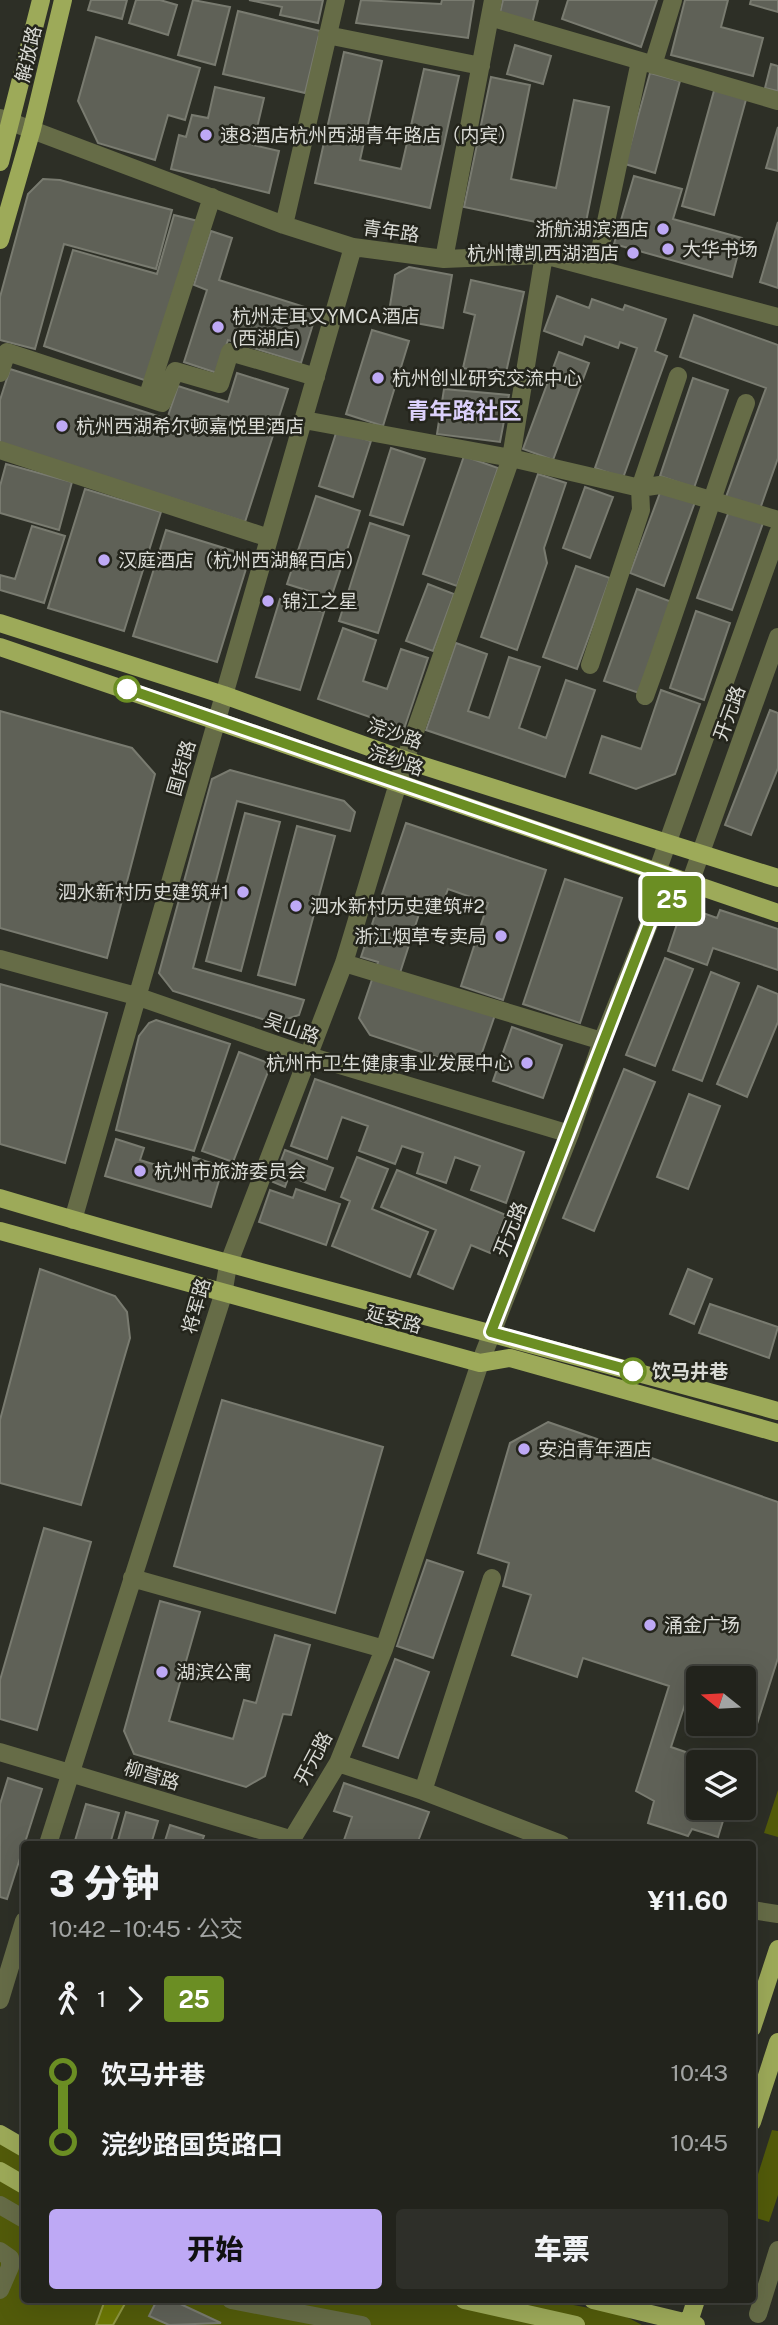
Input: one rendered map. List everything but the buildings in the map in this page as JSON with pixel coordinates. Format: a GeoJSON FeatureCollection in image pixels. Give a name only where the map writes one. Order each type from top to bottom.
{"type":"FeatureCollection","features":[{"type":"Feature","properties":{"kind":"main road","name":"解放路"},"geometry":{"type":"LineString","coordinates":[[0,162],[6,120],[41,0]]}},
{"type":"Feature","properties":{"kind":"main road","name":"解放路"},"geometry":{"type":"LineString","coordinates":[[0,240],[32,129],[63,0]]}},
{"type":"Feature","properties":{"kind":"main road","name":"浣沙路"},"geometry":{"type":"LineString","coordinates":[[0,623],[224,695],[405,760],[778,878]]}},
{"type":"Feature","properties":{"kind":"main road","name":"浣纱路"},"geometry":{"type":"LineString","coordinates":[[0,647],[778,913]]}},
{"type":"Feature","properties":{"kind":"main road","name":"延安路"},"geometry":{"type":"LineString","coordinates":[[0,1198],[228,1265],[491,1332],[778,1411]]}},
{"type":"Feature","properties":{"kind":"main road","name":"延安路"},"geometry":{"type":"LineString","coordinates":[[0,1231],[223,1295],[480,1363],[510,1358],[778,1433]]}},
{"type":"Feature","properties":{"kind":"main road"},"geometry":{"type":"LineString","coordinates":[[756,2016],[778,1949]]}},
{"type":"Feature","properties":{"kind":"main road"},"geometry":{"type":"LineString","coordinates":[[756,2110],[778,2042]]}},
{"type":"Feature","properties":{"kind":"main road"},"geometry":{"type":"LineString","coordinates":[[0,2134],[21,2146]]}},
{"type":"Feature","properties":{"kind":"main road"},"geometry":{"type":"LineString","coordinates":[[0,2171],[21,2183]]}},
{"type":"Feature","properties":{"kind":"main road"},"geometry":{"type":"LineString","coordinates":[[477,2303],[576,2325]]}},
{"type":"Feature","properties":{"kind":"main road"},"geometry":{"type":"LineString","coordinates":[[608,2303],[660,2313],[691,2324],[695,2303]]}},
{"type":"Feature","properties":{"kind":"street"},"geometry":{"type":"LineString","coordinates":[[284,225],[335,0]]}},
{"type":"Feature","properties":{"kind":"street"},"geometry":{"type":"LineString","coordinates":[[596,269],[647,63],[673,0]]}},
{"type":"Feature","properties":{"kind":"street"},"geometry":{"type":"LineString","coordinates":[[444,259],[492,9],[647,63],[778,101]]}},
{"type":"Feature","properties":{"kind":"street"},"geometry":{"type":"LineString","coordinates":[[327,35],[481,66]]}},
{"type":"Feature","properties":{"kind":"street","name":"青年路"},"geometry":{"type":"LineString","coordinates":[[6,120],[284,225],[353,247],[444,259],[544,255],[778,317]]}},
{"type":"Feature","properties":{"kind":"street"},"geometry":{"type":"LineString","coordinates":[[147,398],[212,197]]}},
{"type":"Feature","properties":{"kind":"street","name":"国货路"},"geometry":{"type":"LineString","coordinates":[[73,1220],[353,247]]}},
{"type":"Feature","properties":{"kind":"street","name":"将军路"},"geometry":{"type":"LineString","coordinates":[[49,1841],[223,1295],[228,1265],[306,1055],[344,963],[405,760],[511,458],[544,255]]}},
{"type":"Feature","properties":{"kind":"street"},"geometry":{"type":"LineString","coordinates":[[0,373],[7,352],[162,403],[174,371],[220,384],[230,352],[316,377]]}},
{"type":"Feature","properties":{"kind":"street"},"geometry":{"type":"LineString","coordinates":[[590,666],[641,510],[640,488],[678,376]]}},
{"type":"Feature","properties":{"kind":"street"},"geometry":{"type":"LineString","coordinates":[[645,696],[746,403]]}},
{"type":"Feature","properties":{"kind":"street"},"geometry":{"type":"LineString","coordinates":[[304,420],[511,458],[640,488],[660,485],[778,520]]}},
{"type":"Feature","properties":{"kind":"street"},"geometry":{"type":"LineString","coordinates":[[0,450],[269,538]]}},
{"type":"Feature","properties":{"kind":"street","name":"开元路"},"geometry":{"type":"LineString","coordinates":[[657,872],[778,533]]}},
{"type":"Feature","properties":{"kind":"street","name":"开元路"},"geometry":{"type":"LineString","coordinates":[[291,1841],[338,1763],[384,1649],[491,1332],[570,1134],[602,1041],[651,919],[690,883],[778,637]]}},
{"type":"Feature","properties":{"kind":"street","name":"吴山路"},"geometry":{"type":"LineString","coordinates":[[0,959],[136,996],[306,1055],[570,1134]]}},
{"type":"Feature","properties":{"kind":"street"},"geometry":{"type":"LineString","coordinates":[[344,963],[602,1041]]}},
{"type":"Feature","properties":{"kind":"street"},"geometry":{"type":"LineString","coordinates":[[132,1578],[384,1649]]}},
{"type":"Feature","properties":{"kind":"street"},"geometry":{"type":"LineString","coordinates":[[424,1791],[492,1578]]}},
{"type":"Feature","properties":{"kind":"street","name":"柳营路"},"geometry":{"type":"LineString","coordinates":[[0,1752],[287,1841]]}},
{"type":"Feature","properties":{"kind":"street"},"geometry":{"type":"LineString","coordinates":[[338,1763],[424,1791],[553,1841]]}},
{"type":"Feature","properties":{"kind":"street"},"geometry":{"type":"LineString","coordinates":[[756,1911],[778,1914]]}},
{"type":"Feature","properties":{"kind":"street"},"geometry":{"type":"LineString","coordinates":[[0,2000],[21,1931]]}},
{"type":"Feature","properties":{"kind":"street"},"geometry":{"type":"LineString","coordinates":[[0,2205],[21,2217]]}},
{"type":"Feature","properties":{"kind":"street"},"geometry":{"type":"LineString","coordinates":[[758,2314],[778,2250]]}},
{"type":"Feature","properties":{"kind":"street"},"geometry":{"type":"LineString","coordinates":[[0,2251],[10,2258],[10,2267],[0,2290]]}},
{"type":"Feature","properties":{"kind":"street"},"geometry":{"type":"LineString","coordinates":[[247,2303],[362,2325]]}},
{"type":"Feature","properties":{"kind":"shaded area"},"geometry":{"type":"Polygon","coordinates":[[[778,1790],[778,1837],[764,1833],[778,1790]]]}},
{"type":"Feature","properties":{"kind":"shaded area"},"geometry":{"type":"Polygon","coordinates":[[[772,2130],[778,2131],[778,2195],[769,2222],[756,2218],[756,2181],[772,2130]]]}},
{"type":"Feature","properties":{"kind":"shaded area"},"geometry":{"type":"Polygon","coordinates":[[[0,2141],[21,2153],[21,2303],[563,2303],[621,2314],[642,2325],[0,2325],[0,2141]]]}},
{"type":"Feature","properties":{"kind":"shaded area"},"geometry":{"type":"Polygon","coordinates":[[[104,2303],[125,2303],[113,2325],[96,2325],[104,2303]]]}},
{"type":"Feature","properties":{"kind":"bus line","name":"25"},"geometry":{"type":"LineString","coordinates":[[127,689],[690,883],[651,919],[602,1041],[570,1134],[491,1332],[633,1371]]}},
{"type":"Feature","properties":{"kind":"place","name":"速8酒店杭州西湖青年路店（内宾）"},"geometry":{"type":"Point","coordinates":[206,135]}},
{"type":"Feature","properties":{"kind":"place","name":"浙航湖滨酒店"},"geometry":{"type":"Point","coordinates":[663,229]}},
{"type":"Feature","properties":{"kind":"place","name":"大华书场"},"geometry":{"type":"Point","coordinates":[668,249]}},
{"type":"Feature","properties":{"kind":"place","name":"杭州博凯西湖酒店"},"geometry":{"type":"Point","coordinates":[633,253]}},
{"type":"Feature","properties":{"kind":"place","name":"杭州走耳又YMCA酒店 (西湖店)"},"geometry":{"type":"Point","coordinates":[218,327]}},
{"type":"Feature","properties":{"kind":"place","name":"杭州创业研究交流中心"},"geometry":{"type":"Point","coordinates":[378,378]}},
{"type":"Feature","properties":{"kind":"place","name":"杭州西湖希尔顿嘉悦里酒店"},"geometry":{"type":"Point","coordinates":[62,426]}},
{"type":"Feature","properties":{"kind":"place","name":"汉庭酒店（杭州西湖解百店）"},"geometry":{"type":"Point","coordinates":[104,560]}},
{"type":"Feature","properties":{"kind":"place","name":"锦江之星"},"geometry":{"type":"Point","coordinates":[268,601]}},
{"type":"Feature","properties":{"kind":"place","name":"泗水新村历史建筑#1"},"geometry":{"type":"Point","coordinates":[243,892]}},
{"type":"Feature","properties":{"kind":"place","name":"泗水新村历史建筑#2"},"geometry":{"type":"Point","coordinates":[296,906]}},
{"type":"Feature","properties":{"kind":"place","name":"浙江烟草专卖局"},"geometry":{"type":"Point","coordinates":[501,936]}},
{"type":"Feature","properties":{"kind":"place","name":"杭州市卫生健康事业发展中心"},"geometry":{"type":"Point","coordinates":[527,1063]}},
{"type":"Feature","properties":{"kind":"place","name":"杭州市旅游委员会"},"geometry":{"type":"Point","coordinates":[140,1171]}},
{"type":"Feature","properties":{"kind":"place","name":"饮马井巷"},"geometry":{"type":"Point","coordinates":[633,1371]}},
{"type":"Feature","properties":{"kind":"place","name":"安泊青年酒店"},"geometry":{"type":"Point","coordinates":[524,1449]}},
{"type":"Feature","properties":{"kind":"place","name":"涌金广场"},"geometry":{"type":"Point","coordinates":[650,1625]}},
{"type":"Feature","properties":{"kind":"place","name":"湖滨公寓"},"geometry":{"type":"Point","coordinates":[162,1672]}},
{"type":"Feature","properties":{"kind":"district","name":"青年路社区"},"geometry":{"type":"Point","coordinates":[464,411]}}]}
